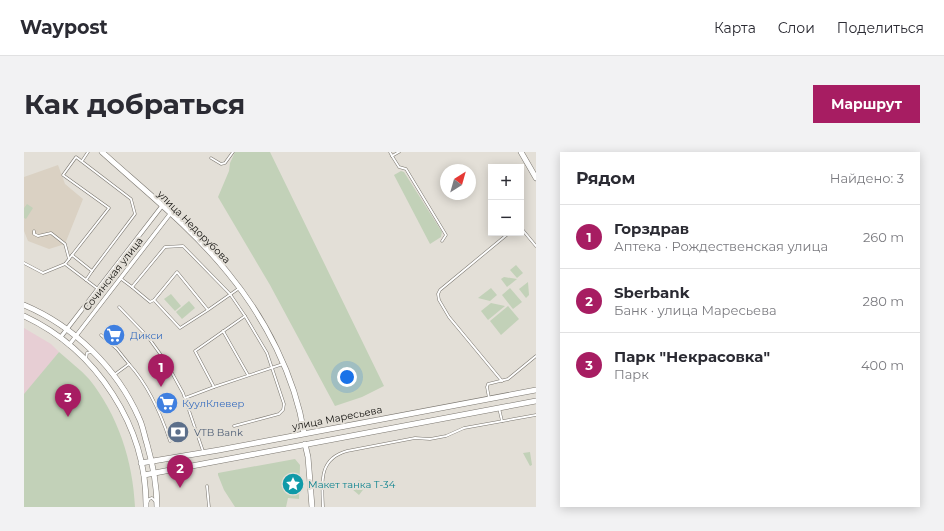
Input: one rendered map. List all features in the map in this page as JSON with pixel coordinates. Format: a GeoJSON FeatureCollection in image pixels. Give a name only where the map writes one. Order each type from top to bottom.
{"type":"FeatureCollection","features":[{"type":"Feature","properties":{"kind":"street","name":"улица Недорубова"},"geometry":{"type":"LineString","coordinates":[[102,152],[162,206],[205,248],[228,273],[252,306],[283,364],[298,407],[310,472],[312,507]]}},
{"type":"Feature","properties":{"kind":"street"},"geometry":{"type":"LineString","coordinates":[[521,152],[536,178]]}},
{"type":"Feature","properties":{"kind":"street","name":"Сочинская улица"},"geometry":{"type":"LineString","coordinates":[[60,338],[162,206]]}},
{"type":"Feature","properties":{"kind":"street","name":"Сочинская улица"},"geometry":{"type":"LineString","coordinates":[[69,345],[170,214]]}},
{"type":"Feature","properties":{"kind":"street"},"geometry":{"type":"LineString","coordinates":[[24,305],[76,335],[114,375],[127,394],[140,419],[152,461],[157,489],[157,505]]}},
{"type":"Feature","properties":{"kind":"street"},"geometry":{"type":"LineString","coordinates":[[24,316],[34,321],[69,345],[86,361],[111,390],[124,414],[136,442],[144,475],[146,505]]}},
{"type":"Feature","properties":{"kind":"street","name":"улица Маресьева"},"geometry":{"type":"LineString","coordinates":[[141,463],[536,390]]}},
{"type":"Feature","properties":{"kind":"street","name":"улица Маресьева"},"geometry":{"type":"LineString","coordinates":[[144,475],[536,401]]}},
{"type":"Feature","properties":{"kind":"street"},"geometry":{"type":"LineString","coordinates":[[136,442],[141,446],[146,440]]}},
{"type":"Feature","properties":{"kind":"lane"},"geometry":{"type":"LineString","coordinates":[[82,162],[88,152]]}},
{"type":"Feature","properties":{"kind":"lane"},"geometry":{"type":"LineString","coordinates":[[211,158],[221,164],[225,163],[233,152]]}},
{"type":"Feature","properties":{"kind":"lane"},"geometry":{"type":"LineString","coordinates":[[390,152],[399,166],[406,169],[446,234],[442,241]]}},
{"type":"Feature","properties":{"kind":"lane"},"geometry":{"type":"LineString","coordinates":[[392,156],[399,152]]}},
{"type":"Feature","properties":{"kind":"lane"},"geometry":{"type":"LineString","coordinates":[[24,263],[43,273],[65,264],[109,208],[63,174],[76,157],[131,199],[135,214],[86,280]]}},
{"type":"Feature","properties":{"kind":"lane"},"geometry":{"type":"LineString","coordinates":[[34,231],[34,234],[38,236],[51,233],[65,244],[69,259]]}},
{"type":"Feature","properties":{"kind":"lane"},"geometry":{"type":"LineString","coordinates":[[524,232],[536,246]]}},
{"type":"Feature","properties":{"kind":"lane"},"geometry":{"type":"LineString","coordinates":[[502,381],[450,318],[438,297],[440,290],[505,236]]}},
{"type":"Feature","properties":{"kind":"lane"},"geometry":{"type":"LineString","coordinates":[[132,287],[165,248],[184,246],[230,294],[258,337],[272,367],[284,404],[283,410],[279,414],[234,426]]}},
{"type":"Feature","properties":{"kind":"lane"},"geometry":{"type":"LineString","coordinates":[[72,255],[92,271]]}},
{"type":"Feature","properties":{"kind":"lane"},"geometry":{"type":"LineString","coordinates":[[65,264],[98,289]]}},
{"type":"Feature","properties":{"kind":"lane"},"geometry":{"type":"LineString","coordinates":[[120,278],[150,302],[154,300],[176,272],[208,310]]}},
{"type":"Feature","properties":{"kind":"lane"},"geometry":{"type":"LineString","coordinates":[[154,300],[180,328],[239,288]]}},
{"type":"Feature","properties":{"kind":"lane"},"geometry":{"type":"LineString","coordinates":[[119,307],[151,341],[166,362],[185,398],[204,452]]}},
{"type":"Feature","properties":{"kind":"lane"},"geometry":{"type":"LineString","coordinates":[[214,387],[195,351],[245,316]]}},
{"type":"Feature","properties":{"kind":"lane"},"geometry":{"type":"LineString","coordinates":[[223,331],[248,375]]}},
{"type":"Feature","properties":{"kind":"lane"},"geometry":{"type":"LineString","coordinates":[[101,335],[117,349],[141,376],[170,441]]}},
{"type":"Feature","properties":{"kind":"lane"},"geometry":{"type":"LineString","coordinates":[[86,361],[87,353],[94,353]]}},
{"type":"Feature","properties":{"kind":"lane"},"geometry":{"type":"LineString","coordinates":[[489,399],[488,385],[490,383],[509,379],[536,356]]}},
{"type":"Feature","properties":{"kind":"lane"},"geometry":{"type":"LineString","coordinates":[[114,375],[129,364]]}},
{"type":"Feature","properties":{"kind":"lane"},"geometry":{"type":"LineString","coordinates":[[185,398],[283,364]]}},
{"type":"Feature","properties":{"kind":"lane"},"geometry":{"type":"LineString","coordinates":[[499,408],[502,421]]}},
{"type":"Feature","properties":{"kind":"lane"},"geometry":{"type":"LineString","coordinates":[[323,507],[322,479],[324,471],[330,461],[340,453],[415,438],[430,439],[446,436],[464,428],[536,414]]}},
{"type":"Feature","properties":{"kind":"lane"},"geometry":{"type":"LineString","coordinates":[[207,486],[209,507]]}},
{"type":"Feature","properties":{"kind":"lane"},"geometry":{"type":"LineString","coordinates":[[146,505],[149,499],[152,498],[157,505]]}},
{"type":"Feature","properties":{"kind":"shaded area"},"geometry":{"type":"Polygon","coordinates":[[[58,165],[65,184],[83,199],[65,244],[49,249],[28,241],[24,231],[24,177],[58,165]]]}},
{"type":"Feature","properties":{"kind":"shaded area"},"geometry":{"type":"Polygon","coordinates":[[[24,328],[51,344],[59,352],[24,395],[24,328]]]}},
{"type":"Feature","properties":{"kind":"green space"},"geometry":{"type":"Polygon","coordinates":[[[235,152],[270,152],[384,386],[362,397],[335,406],[270,285],[218,197],[235,152]]]}},
{"type":"Feature","properties":{"kind":"green space"},"geometry":{"type":"Polygon","coordinates":[[[401,171],[404,172],[442,232],[441,237],[430,244],[394,175],[401,171]]]}},
{"type":"Feature","properties":{"kind":"green space"},"geometry":{"type":"Polygon","coordinates":[[[27,204],[33,208],[26,219],[24,218],[24,208],[27,204]]]}},
{"type":"Feature","properties":{"kind":"green space"},"geometry":{"type":"Polygon","coordinates":[[[516,265],[523,273],[517,278],[510,270],[516,265]]]}},
{"type":"Feature","properties":{"kind":"green space"},"geometry":{"type":"Polygon","coordinates":[[[504,277],[517,279],[507,287],[501,279],[504,277]]]}},
{"type":"Feature","properties":{"kind":"green space"},"geometry":{"type":"Polygon","coordinates":[[[528,282],[529,295],[526,298],[519,289],[528,282]]]}},
{"type":"Feature","properties":{"kind":"green space"},"geometry":{"type":"Polygon","coordinates":[[[491,288],[497,295],[490,301],[478,298],[491,288]]]}},
{"type":"Feature","properties":{"kind":"green space"},"geometry":{"type":"Polygon","coordinates":[[[510,288],[522,302],[513,309],[502,295],[510,288]]]}},
{"type":"Feature","properties":{"kind":"green space"},"geometry":{"type":"Polygon","coordinates":[[[171,294],[181,306],[175,311],[164,299],[171,294]]]}},
{"type":"Feature","properties":{"kind":"green space"},"geometry":{"type":"Polygon","coordinates":[[[189,301],[195,308],[182,319],[176,312],[189,301]]]}},
{"type":"Feature","properties":{"kind":"green space"},"geometry":{"type":"Polygon","coordinates":[[[491,303],[505,306],[488,320],[481,311],[491,303]]]}},
{"type":"Feature","properties":{"kind":"green space"},"geometry":{"type":"Polygon","coordinates":[[[508,306],[519,319],[501,335],[490,321],[508,306]]]}},
{"type":"Feature","properties":{"kind":"green space"},"geometry":{"type":"Polygon","coordinates":[[[59,352],[89,379],[99,393],[116,423],[131,473],[135,507],[24,507],[24,394],[59,352]]]}},
{"type":"Feature","properties":{"kind":"green space"},"geometry":{"type":"Polygon","coordinates":[[[530,452],[532,465],[530,466],[523,453],[530,452]]]}},
{"type":"Feature","properties":{"kind":"green space"},"geometry":{"type":"Polygon","coordinates":[[[295,459],[300,465],[299,499],[288,498],[286,507],[235,507],[224,490],[218,475],[218,473],[295,459]]]}},
{"type":"Feature","properties":{"kind":"green space"},"geometry":{"type":"Polygon","coordinates":[[[359,480],[366,486],[359,495],[352,489],[359,480]]]}},
{"type":"Feature","properties":{"kind":"place","name":"Дикси"},"geometry":{"type":"Point","coordinates":[114,335]}},
{"type":"Feature","properties":{"kind":"place","name":"Горздрав"},"geometry":{"type":"Point","coordinates":[161,387]}},
{"type":"Feature","properties":{"kind":"place","name":"КуулКлевер"},"geometry":{"type":"Point","coordinates":[167,403]}},
{"type":"Feature","properties":{"kind":"place","name":"Парк \"Некрасовка\""},"geometry":{"type":"Point","coordinates":[68,417]}},
{"type":"Feature","properties":{"kind":"place","name":"VTB Bank"},"geometry":{"type":"Point","coordinates":[178,432]}},
{"type":"Feature","properties":{"kind":"place","name":"Макет танка Т-34"},"geometry":{"type":"Point","coordinates":[293,484]}},
{"type":"Feature","properties":{"kind":"place","name":"Sberbank"},"geometry":{"type":"Point","coordinates":[180,488]}}]}
